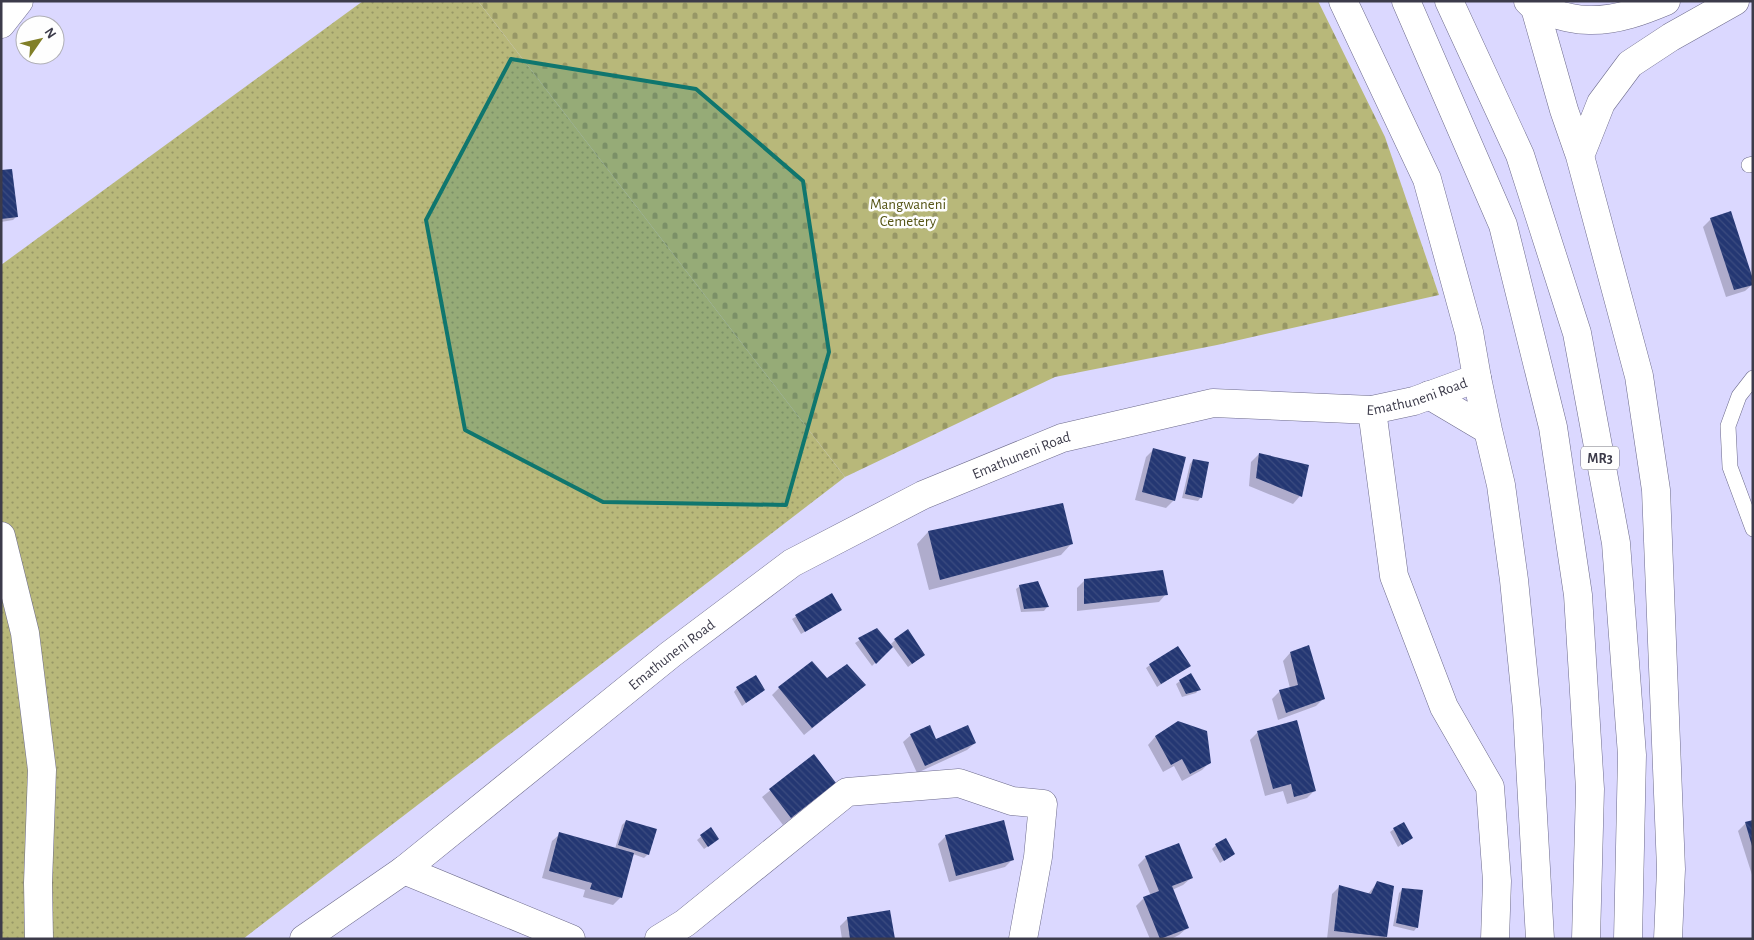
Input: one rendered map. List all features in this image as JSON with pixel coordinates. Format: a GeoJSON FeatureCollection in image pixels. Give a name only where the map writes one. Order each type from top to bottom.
{"type":"FeatureCollection","features":[{"type":"Feature","properties":{"kind":"main road"},"geometry":{"type":"LineString","coordinates":[[1,24],[19,1]]}},
{"type":"Feature","properties":{"kind":"main road","name":"Emathuneni Road"},"geometry":{"type":"LineString","coordinates":[[304,939],[404,870],[671,654],[792,563],[923,495],[1062,438],[1213,403],[1372,410],[1414,401],[1477,378],[1469,332],[1427,179],[1343,1]]}},
{"type":"Feature","properties":{"kind":"main road","name":"MR3"},"geometry":{"type":"LineString","coordinates":[[1406,1],[1503,225],[1553,428],[1578,595],[1580,624],[1590,789],[1586,939]]}},
{"type":"Feature","properties":{"kind":"main road","name":"MR3"},"geometry":{"type":"LineString","coordinates":[[1449,1],[1520,155],[1577,333],[1616,543],[1632,755],[1628,939]]}},
{"type":"Feature","properties":{"kind":"main road"},"geometry":{"type":"LineString","coordinates":[[1532,5],[1564,16],[1591,20],[1631,15],[1666,1]]}},
{"type":"Feature","properties":{"kind":"main road"},"geometry":{"type":"LineString","coordinates":[[1580,156],[1601,104],[1630,64],[1670,37],[1735,1]]}},
{"type":"Feature","properties":{"kind":"main road"},"geometry":{"type":"LineString","coordinates":[[1532,5],[1580,156],[1639,376],[1656,490],[1671,869],[1668,939]]}},
{"type":"Feature","properties":{"kind":"main road"},"geometry":{"type":"LineString","coordinates":[[1477,378],[1501,485],[1514,580],[1527,710],[1540,939]]}},
{"type":"Feature","properties":{"kind":"main road"},"geometry":{"type":"LineString","coordinates":[[1429,394],[1488,430]]}},
{"type":"Feature","properties":{"kind":"main road"},"geometry":{"type":"LineString","coordinates":[[1372,410],[1394,576],[1444,707],[1490,787],[1497,881],[1495,939]]}},
{"type":"Feature","properties":{"kind":"main road"},"geometry":{"type":"LineString","coordinates":[[1,536],[25,633],[42,770],[38,883],[39,939]]}},
{"type":"Feature","properties":{"kind":"main road"},"geometry":{"type":"LineString","coordinates":[[659,939],[685,922],[847,792],[959,783],[1012,801],[1042,804],[1038,857],[1023,939]]}},
{"type":"Feature","properties":{"kind":"main road"},"geometry":{"type":"LineString","coordinates":[[404,870],[571,939]]}},
{"type":"Feature","properties":{"kind":"lane"},"geometry":{"type":"LineString","coordinates":[[1753,378],[1739,396],[1728,426],[1730,467],[1753,529]]}},
{"type":"Feature","properties":{"kind":"highlighted area"},"geometry":{"type":"Polygon","coordinates":[[[511,59],[696,89],[803,181],[829,352],[786,505],[603,502],[465,430],[426,220],[511,59]]]}},
{"type":"Feature","properties":{"kind":"green space"},"geometry":{"type":"Polygon","coordinates":[[[363,1],[478,1],[845,477],[243,939],[1,939],[1,265],[363,1]]]}},
{"type":"Feature","properties":{"kind":"green space","name":"Mangwaneni Cemetery"},"geometry":{"type":"Polygon","coordinates":[[[478,1],[1318,1],[1385,137],[1439,295],[1217,345],[1055,377],[845,477],[478,1]]]}},
{"type":"Feature","properties":{"kind":"building"},"geometry":{"type":"Polygon","coordinates":[[[12,169],[18,217],[1,219],[1,170],[12,169]]]}},
{"type":"Feature","properties":{"kind":"building"},"geometry":{"type":"Polygon","coordinates":[[[1731,211],[1753,279],[1753,285],[1734,290],[1710,218],[1731,211]]]}},
{"type":"Feature","properties":{"kind":"building"},"geometry":{"type":"Polygon","coordinates":[[[1153,448],[1186,457],[1175,501],[1142,492],[1153,448]]]}},
{"type":"Feature","properties":{"kind":"building"},"geometry":{"type":"Polygon","coordinates":[[[1259,453],[1309,465],[1302,497],[1256,478],[1259,453]]]}},
{"type":"Feature","properties":{"kind":"building"},"geometry":{"type":"Polygon","coordinates":[[[1193,459],[1209,462],[1202,498],[1185,494],[1193,459]]]}},
{"type":"Feature","properties":{"kind":"building"},"geometry":{"type":"Polygon","coordinates":[[[1063,503],[1073,544],[940,580],[928,531],[1063,503]]]}},
{"type":"Feature","properties":{"kind":"building"},"geometry":{"type":"Polygon","coordinates":[[[1163,570],[1168,595],[1084,604],[1084,579],[1163,570]]]}},
{"type":"Feature","properties":{"kind":"building"},"geometry":{"type":"Polygon","coordinates":[[[1038,581],[1049,607],[1024,609],[1019,585],[1038,581]]]}},
{"type":"Feature","properties":{"kind":"building"},"geometry":{"type":"Polygon","coordinates":[[[832,593],[842,610],[805,632],[795,615],[832,593]]]}},
{"type":"Feature","properties":{"kind":"building"},"geometry":{"type":"Polygon","coordinates":[[[877,628],[893,647],[876,664],[858,638],[877,628]]]}},
{"type":"Feature","properties":{"kind":"building"},"geometry":{"type":"Polygon","coordinates":[[[908,629],[925,655],[912,664],[894,639],[908,629]]]}},
{"type":"Feature","properties":{"kind":"building"},"geometry":{"type":"Polygon","coordinates":[[[1309,645],[1325,699],[1286,713],[1279,690],[1298,685],[1290,652],[1309,645]]]}},
{"type":"Feature","properties":{"kind":"building"},"geometry":{"type":"Polygon","coordinates":[[[1178,646],[1191,666],[1161,684],[1149,664],[1178,646]]]}},
{"type":"Feature","properties":{"kind":"building"},"geometry":{"type":"Polygon","coordinates":[[[812,661],[827,678],[847,664],[866,685],[812,728],[778,687],[812,661]]]}},
{"type":"Feature","properties":{"kind":"building"},"geometry":{"type":"Polygon","coordinates":[[[1191,673],[1201,690],[1186,694],[1179,680],[1191,673]]]}},
{"type":"Feature","properties":{"kind":"building"},"geometry":{"type":"Polygon","coordinates":[[[756,675],[765,690],[746,703],[736,687],[756,675]]]}},
{"type":"Feature","properties":{"kind":"building"},"geometry":{"type":"Polygon","coordinates":[[[1297,720],[1316,791],[1294,797],[1291,784],[1273,789],[1257,731],[1297,720]]]}},
{"type":"Feature","properties":{"kind":"building"},"geometry":{"type":"Polygon","coordinates":[[[1178,721],[1207,731],[1211,763],[1190,774],[1182,759],[1171,765],[1155,736],[1178,721]]]}},
{"type":"Feature","properties":{"kind":"building"},"geometry":{"type":"Polygon","coordinates":[[[930,725],[936,739],[968,725],[976,743],[925,766],[910,734],[930,725]]]}},
{"type":"Feature","properties":{"kind":"building"},"geometry":{"type":"Polygon","coordinates":[[[814,754],[836,783],[791,818],[769,789],[814,754]]]}},
{"type":"Feature","properties":{"kind":"building"},"geometry":{"type":"Polygon","coordinates":[[[626,820],[657,829],[649,855],[618,845],[626,820]]]}},
{"type":"Feature","properties":{"kind":"building"},"geometry":{"type":"Polygon","coordinates":[[[1004,820],[1014,860],[956,876],[945,835],[1004,820]]]}},
{"type":"Feature","properties":{"kind":"building"},"geometry":{"type":"Polygon","coordinates":[[[1753,820],[1753,846],[1752,846],[1745,822],[1753,820]]]}},
{"type":"Feature","properties":{"kind":"building"},"geometry":{"type":"Polygon","coordinates":[[[1404,822],[1413,838],[1402,845],[1393,828],[1404,822]]]}},
{"type":"Feature","properties":{"kind":"building"},"geometry":{"type":"Polygon","coordinates":[[[711,827],[719,839],[708,847],[700,835],[711,827]]]}},
{"type":"Feature","properties":{"kind":"building"},"geometry":{"type":"Polygon","coordinates":[[[559,832],[634,853],[622,898],[590,889],[592,883],[549,871],[559,832]]]}},
{"type":"Feature","properties":{"kind":"building"},"geometry":{"type":"Polygon","coordinates":[[[1226,838],[1235,854],[1224,861],[1215,844],[1226,838]]]}},
{"type":"Feature","properties":{"kind":"building"},"geometry":{"type":"Polygon","coordinates":[[[1179,843],[1193,878],[1172,886],[1189,928],[1160,939],[1143,897],[1159,891],[1145,856],[1179,843]]]}},
{"type":"Feature","properties":{"kind":"building"},"geometry":{"type":"Polygon","coordinates":[[[1377,881],[1394,886],[1387,937],[1334,931],[1339,885],[1371,894],[1377,881]]]}},
{"type":"Feature","properties":{"kind":"building"},"geometry":{"type":"Polygon","coordinates":[[[1402,888],[1423,890],[1418,928],[1396,923],[1402,888]]]}},
{"type":"Feature","properties":{"kind":"building"},"geometry":{"type":"Polygon","coordinates":[[[890,910],[895,939],[850,939],[847,917],[890,910]]]}}]}
